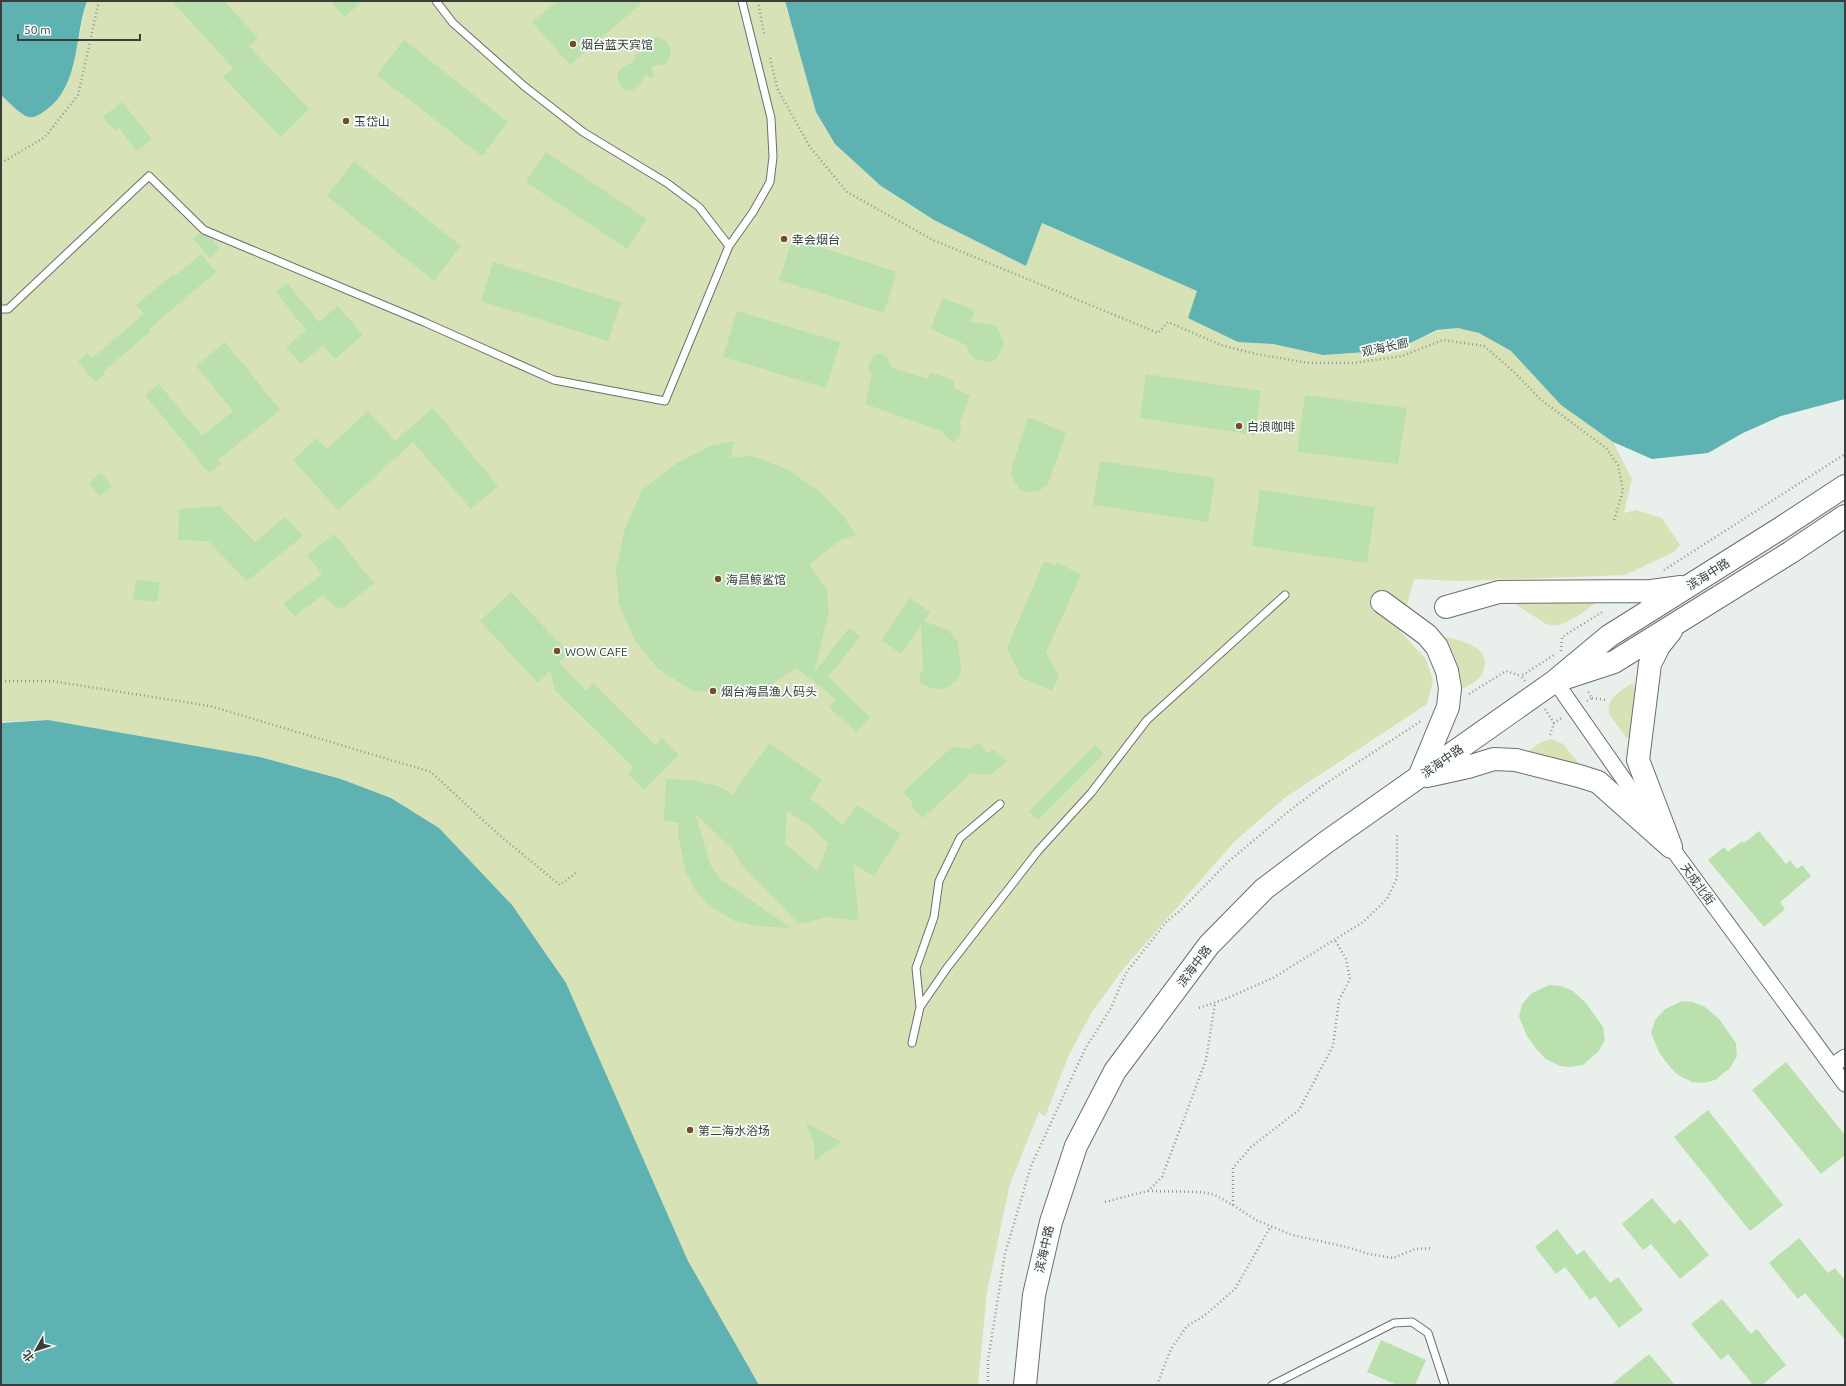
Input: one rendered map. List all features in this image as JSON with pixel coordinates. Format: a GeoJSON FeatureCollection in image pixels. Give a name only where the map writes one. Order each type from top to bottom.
{"type":"FeatureCollection","features":[{"type":"Feature","properties":{"kind":"main road","name":"滨海中路"},"geometry":{"type":"LineString","coordinates":[[1025,1385],[1034,1295],[1050,1222],[1076,1146],[1115,1071],[1209,945],[1264,889],[1555,681],[1609,636],[1845,486]]}},
{"type":"Feature","properties":{"kind":"main road","name":"滨海中路"},"geometry":{"type":"LineString","coordinates":[[1555,681],[1614,662],[1845,516]]}},
{"type":"Feature","properties":{"kind":"main road"},"geometry":{"type":"LineString","coordinates":[[1446,607],[1499,592],[1651,591],[1690,585]]}},
{"type":"Feature","properties":{"kind":"main road"},"geometry":{"type":"LineString","coordinates":[[1382,602],[1427,636],[1437,647],[1447,671],[1450,688],[1448,708],[1418,778]]}},
{"type":"Feature","properties":{"kind":"main road"},"geometry":{"type":"LineString","coordinates":[[1671,847],[1638,760],[1650,664],[1659,646],[1679,622]]}},
{"type":"Feature","properties":{"kind":"main road"},"geometry":{"type":"LineString","coordinates":[[1418,778],[1468,767],[1494,759],[1516,760],[1579,776],[1598,782],[1671,847]]}},
{"type":"Feature","properties":{"kind":"street","name":"天成北街"},"geometry":{"type":"LineString","coordinates":[[1555,681],[1671,847],[1845,1084]]}},
{"type":"Feature","properties":{"kind":"street"},"geometry":{"type":"LineString","coordinates":[[1832,1066],[1845,1057]]}},
{"type":"Feature","properties":{"kind":"lane"},"geometry":{"type":"LineString","coordinates":[[436,1],[453,23],[524,86],[583,132],[667,183],[699,207],[729,246]]}},
{"type":"Feature","properties":{"kind":"lane"},"geometry":{"type":"LineString","coordinates":[[1,309],[8,310],[149,176],[204,230],[424,322],[554,380],[665,401],[729,246],[753,212],[770,182],[773,156],[771,118],[742,1]]}},
{"type":"Feature","properties":{"kind":"lane"},"geometry":{"type":"LineString","coordinates":[[920,1007],[947,968],[1038,851],[1091,793],[1147,720],[1286,595]]}},
{"type":"Feature","properties":{"kind":"lane"},"geometry":{"type":"LineString","coordinates":[[912,1043],[920,1007],[916,968],[934,917],[940,882],[960,838],[1000,804]]}},
{"type":"Feature","properties":{"kind":"lane"},"geometry":{"type":"LineString","coordinates":[[1272,1385],[1394,1323],[1412,1322],[1428,1333],[1445,1385]]}},
{"type":"Feature","properties":{"kind":"path"},"geometry":{"type":"LineString","coordinates":[[1,163],[45,137],[78,95],[99,1]]}},
{"type":"Feature","properties":{"kind":"path"},"geometry":{"type":"LineString","coordinates":[[758,1],[764,38]]}},
{"type":"Feature","properties":{"kind":"path","name":"观海长廊"},"geometry":{"type":"LineString","coordinates":[[768,53],[778,90],[810,147],[847,192],[933,240],[1158,333],[1168,322],[1221,345],[1256,354],[1309,362],[1353,363],[1402,356],[1443,340],[1484,346],[1513,371],[1540,399],[1606,448],[1618,465],[1623,490],[1614,521]]}},
{"type":"Feature","properties":{"kind":"path"},"geometry":{"type":"LineString","coordinates":[[1660,572],[1845,454]]}},
{"type":"Feature","properties":{"kind":"path"},"geometry":{"type":"LineString","coordinates":[[1562,651],[1562,637],[1606,610]]}},
{"type":"Feature","properties":{"kind":"path"},"geometry":{"type":"LineString","coordinates":[[1,681],[52,682],[210,706],[431,772],[499,835],[560,885],[577,872]]}},
{"type":"Feature","properties":{"kind":"path"},"geometry":{"type":"LineString","coordinates":[[1592,698],[1606,700]]}},
{"type":"Feature","properties":{"kind":"path"},"geometry":{"type":"LineString","coordinates":[[1550,735],[1554,723]]}},
{"type":"Feature","properties":{"kind":"path"},"geometry":{"type":"LineString","coordinates":[[1199,1008],[1215,1003],[1273,978],[1363,922],[1387,899],[1397,878],[1397,834]]}},
{"type":"Feature","properties":{"kind":"path"},"geometry":{"type":"LineString","coordinates":[[1233,1205],[1233,1168],[1251,1147],[1299,1110],[1333,1046],[1338,1000],[1350,979],[1346,959],[1335,940]]}},
{"type":"Feature","properties":{"kind":"path"},"geometry":{"type":"LineString","coordinates":[[1148,1191],[1162,1177],[1206,1060],[1215,1003]]}},
{"type":"Feature","properties":{"kind":"path"},"geometry":{"type":"LineString","coordinates":[[1105,1202],[1148,1191],[1202,1192],[1215,1195],[1256,1220],[1292,1235],[1347,1247],[1369,1254],[1393,1258],[1415,1249],[1433,1248]]}},
{"type":"Feature","properties":{"kind":"path"},"geometry":{"type":"LineString","coordinates":[[1157,1385],[1171,1349],[1186,1326],[1204,1316],[1234,1289],[1271,1226]]}},
{"type":"Feature","properties":{"kind":"green space","name":"烟台海昌渔人码头"},"geometry":{"type":"Polygon","coordinates":[[[87,1],[785,1],[787,12],[881,186],[934,220],[1026,266],[1042,223],[1197,291],[1238,342],[1273,344],[1323,355],[1396,350],[1437,331],[1458,328],[1479,333],[1511,351],[1561,405],[1613,442],[1632,479],[1624,513],[1636,510],[1662,518],[1680,545],[1674,552],[1625,575],[1459,581],[1414,579],[1400,631],[1426,659],[1433,681],[1427,704],[1286,797],[1234,842],[1124,968],[1092,1012],[1068,1057],[1045,1117],[1039,1112],[1010,1184],[987,1292],[978,1385],[759,1385],[439,828],[391,798],[341,779],[260,757],[48,720],[1,722],[1,95],[23,115],[50,107],[65,89],[72,68],[87,1]]]}},
{"type":"Feature","properties":{"kind":"green space"},"geometry":{"type":"Polygon","coordinates":[[[1509,600],[1600,600],[1567,622],[1553,625],[1546,624],[1509,600]]]}},
{"type":"Feature","properties":{"kind":"green space"},"geometry":{"type":"Polygon","coordinates":[[[1434,636],[1466,642],[1480,651],[1484,657],[1485,664],[1479,678],[1472,684],[1458,691],[1434,636]]]}},
{"type":"Feature","properties":{"kind":"green space"},"geometry":{"type":"Polygon","coordinates":[[[1632,683],[1636,689],[1631,740],[1626,737],[1609,714],[1609,708],[1612,699],[1632,683]]]}},
{"type":"Feature","properties":{"kind":"green space"},"geometry":{"type":"Polygon","coordinates":[[[1552,739],[1563,744],[1580,765],[1578,766],[1524,754],[1541,742],[1552,739]]]}},
{"type":"Feature","properties":{"kind":"water"},"geometry":{"type":"Polygon","coordinates":[[[1,1],[87,1],[74,60],[65,88],[57,100],[34,117],[23,114],[1,95],[1,1]]]}},
{"type":"Feature","properties":{"kind":"water"},"geometry":{"type":"Polygon","coordinates":[[[785,1],[1845,1],[1845,399],[1781,416],[1743,433],[1708,453],[1652,459],[1613,442],[1561,405],[1511,351],[1479,333],[1458,328],[1437,330],[1396,350],[1323,355],[1273,344],[1238,342],[1188,318],[1197,291],[1042,223],[1026,266],[934,220],[881,186],[835,144],[816,112],[785,1]]]}},
{"type":"Feature","properties":{"kind":"water"},"geometry":{"type":"Polygon","coordinates":[[[48,720],[260,757],[341,779],[391,798],[439,828],[512,905],[566,983],[688,1261],[759,1385],[1,1385],[1,723],[48,720]]]}},
{"type":"Feature","properties":{"kind":"building"},"geometry":{"type":"Polygon","coordinates":[[[172,1],[224,1],[258,38],[249,46],[309,109],[281,137],[223,77],[233,68],[172,1]]]}},
{"type":"Feature","properties":{"kind":"building"},"geometry":{"type":"Polygon","coordinates":[[[330,1],[362,1],[345,17],[330,1]]]}},
{"type":"Feature","properties":{"kind":"building","name":"烟台蓝天宾馆"},"geometry":{"type":"Polygon","coordinates":[[[557,1],[644,1],[570,65],[532,22],[557,1]]]}},
{"type":"Feature","properties":{"kind":"building"},"geometry":{"type":"Polygon","coordinates":[[[657,37],[666,41],[670,47],[671,51],[668,61],[664,64],[651,66],[654,77],[645,76],[639,85],[634,89],[630,91],[622,88],[617,78],[618,72],[624,66],[633,62],[635,55],[644,50],[647,44],[657,37]]]}},
{"type":"Feature","properties":{"kind":"building"},"geometry":{"type":"Polygon","coordinates":[[[404,40],[508,122],[482,156],[377,75],[404,40]]]}},
{"type":"Feature","properties":{"kind":"building"},"geometry":{"type":"Polygon","coordinates":[[[122,102],[152,139],[137,151],[119,128],[115,131],[103,117],[122,102]]]}},
{"type":"Feature","properties":{"kind":"building"},"geometry":{"type":"Polygon","coordinates":[[[546,152],[647,219],[627,249],[526,182],[546,152]]]}},
{"type":"Feature","properties":{"kind":"building"},"geometry":{"type":"Polygon","coordinates":[[[354,161],[461,246],[434,281],[327,196],[354,161]]]}},
{"type":"Feature","properties":{"kind":"building"},"geometry":{"type":"Polygon","coordinates":[[[200,233],[211,238],[220,249],[210,258],[193,239],[200,233]]]}},
{"type":"Feature","properties":{"kind":"building"},"geometry":{"type":"Polygon","coordinates":[[[793,238],[897,272],[884,313],[779,280],[793,238]]]}},
{"type":"Feature","properties":{"kind":"building"},"geometry":{"type":"Polygon","coordinates":[[[201,254],[216,272],[149,329],[151,331],[103,372],[105,374],[95,382],[78,361],[88,353],[92,358],[144,314],[136,305],[173,274],[175,276],[201,254]]]}},
{"type":"Feature","properties":{"kind":"building"},"geometry":{"type":"Polygon","coordinates":[[[493,262],[621,302],[608,341],[481,301],[493,262]]]}},
{"type":"Feature","properties":{"kind":"building"},"geometry":{"type":"Polygon","coordinates":[[[287,283],[319,322],[338,306],[363,335],[335,359],[323,345],[301,364],[286,347],[306,330],[276,292],[287,283]]]}},
{"type":"Feature","properties":{"kind":"building"},"geometry":{"type":"Polygon","coordinates":[[[942,298],[975,310],[970,322],[992,324],[998,328],[1004,344],[997,358],[990,362],[975,359],[968,351],[966,345],[931,329],[942,298]]]}},
{"type":"Feature","properties":{"kind":"building"},"geometry":{"type":"Polygon","coordinates":[[[737,311],[840,342],[826,388],[723,357],[737,311]]]}},
{"type":"Feature","properties":{"kind":"building"},"geometry":{"type":"Polygon","coordinates":[[[225,342],[280,410],[218,460],[221,464],[209,473],[145,395],[159,384],[202,436],[233,411],[196,366],[225,342]]]}},
{"type":"Feature","properties":{"kind":"building"},"geometry":{"type":"Polygon","coordinates":[[[881,353],[887,357],[892,368],[928,379],[930,372],[955,381],[954,388],[970,395],[960,423],[961,435],[953,442],[946,437],[942,431],[865,404],[872,374],[868,368],[875,355],[881,353]]]}},
{"type":"Feature","properties":{"kind":"building"},"geometry":{"type":"Polygon","coordinates":[[[1146,374],[1261,391],[1255,435],[1140,418],[1146,374]]]}},
{"type":"Feature","properties":{"kind":"building"},"geometry":{"type":"Polygon","coordinates":[[[1305,395],[1407,408],[1398,464],[1297,452],[1305,395]]]}},
{"type":"Feature","properties":{"kind":"building"},"geometry":{"type":"Polygon","coordinates":[[[433,408],[498,486],[471,509],[413,442],[338,510],[293,460],[317,438],[327,449],[368,411],[395,441],[433,408]]]}},
{"type":"Feature","properties":{"kind":"building"},"geometry":{"type":"Polygon","coordinates":[[[1028,417],[1066,433],[1048,484],[1040,490],[1027,493],[1019,489],[1011,475],[1012,466],[1028,417]]]}},
{"type":"Feature","properties":{"kind":"building","name":"海昌鲸鲨馆"},"geometry":{"type":"Polygon","coordinates":[[[734,441],[731,457],[752,456],[789,470],[822,494],[844,517],[856,535],[840,540],[809,565],[827,590],[829,611],[814,673],[849,628],[860,637],[828,677],[870,717],[856,732],[829,707],[836,699],[796,668],[769,686],[731,695],[692,690],[658,669],[635,641],[619,604],[616,568],[625,529],[642,490],[677,463],[711,446],[734,441]]]}},
{"type":"Feature","properties":{"kind":"building"},"geometry":{"type":"Polygon","coordinates":[[[1100,461],[1215,478],[1208,522],[1093,505],[1100,461]]]}},
{"type":"Feature","properties":{"kind":"building"},"geometry":{"type":"Polygon","coordinates":[[[101,473],[112,486],[100,496],[89,483],[101,473]]]}},
{"type":"Feature","properties":{"kind":"building"},"geometry":{"type":"Polygon","coordinates":[[[1260,490],[1375,507],[1367,563],[1252,546],[1260,490]]]}},
{"type":"Feature","properties":{"kind":"building"},"geometry":{"type":"Polygon","coordinates":[[[220,506],[255,542],[285,517],[303,536],[247,581],[208,541],[178,540],[179,509],[220,506]]]}},
{"type":"Feature","properties":{"kind":"building"},"geometry":{"type":"Polygon","coordinates":[[[334,534],[374,583],[345,607],[336,608],[323,595],[295,616],[283,604],[322,574],[307,555],[334,534]]]}},
{"type":"Feature","properties":{"kind":"building"},"geometry":{"type":"Polygon","coordinates":[[[1044,561],[1055,566],[1057,562],[1081,575],[1046,652],[1059,676],[1052,691],[1021,677],[1007,648],[1044,561]]]}},
{"type":"Feature","properties":{"kind":"building"},"geometry":{"type":"Polygon","coordinates":[[[136,579],[160,583],[157,602],[133,599],[136,579]]]}},
{"type":"Feature","properties":{"kind":"building"},"geometry":{"type":"Polygon","coordinates":[[[511,592],[569,653],[559,662],[586,691],[593,683],[655,745],[662,738],[679,755],[644,790],[628,774],[634,768],[555,690],[550,671],[538,683],[480,621],[511,592]]]}},
{"type":"Feature","properties":{"kind":"building"},"geometry":{"type":"Polygon","coordinates":[[[910,598],[930,612],[924,621],[948,630],[958,642],[961,671],[957,680],[945,689],[930,688],[920,683],[920,673],[923,670],[921,625],[901,654],[881,640],[910,598]]]}},
{"type":"Feature","properties":{"kind":"building"},"geometry":{"type":"Polygon","coordinates":[[[769,743],[822,780],[810,798],[843,825],[857,805],[901,834],[874,876],[853,864],[859,919],[851,920],[826,917],[799,924],[743,866],[732,849],[695,813],[710,864],[720,879],[791,928],[756,926],[734,921],[710,906],[695,890],[686,872],[678,835],[679,823],[664,820],[666,779],[694,780],[720,787],[733,794],[769,743]],[[787,811],[785,844],[818,871],[828,843],[810,826],[787,811]]]}},
{"type":"Feature","properties":{"kind":"building"},"geometry":{"type":"Polygon","coordinates":[[[978,743],[988,753],[994,749],[1007,762],[990,775],[971,773],[923,818],[911,806],[913,803],[903,792],[952,747],[970,749],[978,743]]]}},
{"type":"Feature","properties":{"kind":"building"},"geometry":{"type":"Polygon","coordinates":[[[1095,745],[1104,754],[1038,820],[1029,811],[1095,745]]]}},
{"type":"Feature","properties":{"kind":"building"},"geometry":{"type":"Polygon","coordinates":[[[1759,831],[1786,864],[1790,860],[1797,869],[1802,865],[1811,876],[1780,902],[1785,909],[1764,927],[1708,860],[1724,847],[1728,852],[1742,841],[1744,843],[1759,831]]]}},
{"type":"Feature","properties":{"kind":"building"},"geometry":{"type":"Polygon","coordinates":[[[1549,985],[1561,986],[1573,991],[1586,1003],[1603,1027],[1605,1040],[1598,1052],[1583,1065],[1570,1067],[1560,1066],[1546,1059],[1537,1050],[1527,1036],[1519,1017],[1522,1004],[1532,993],[1549,985]]]}},
{"type":"Feature","properties":{"kind":"building"},"geometry":{"type":"Polygon","coordinates":[[[1682,1001],[1693,1002],[1705,1007],[1719,1019],[1736,1043],[1737,1056],[1730,1068],[1715,1080],[1703,1083],[1692,1082],[1678,1075],[1669,1066],[1659,1052],[1651,1033],[1655,1020],[1665,1009],[1682,1001]]]}},
{"type":"Feature","properties":{"kind":"building"},"geometry":{"type":"Polygon","coordinates":[[[1786,1062],[1845,1135],[1845,1155],[1821,1174],[1752,1090],[1786,1062]]]}},
{"type":"Feature","properties":{"kind":"building"},"geometry":{"type":"Polygon","coordinates":[[[1708,1110],[1783,1205],[1750,1231],[1674,1137],[1708,1110]]]}},
{"type":"Feature","properties":{"kind":"building"},"geometry":{"type":"Polygon","coordinates":[[[806,1122],[841,1142],[814,1161],[815,1149],[806,1122]]]}},
{"type":"Feature","properties":{"kind":"building"},"geometry":{"type":"Polygon","coordinates":[[[1652,1198],[1674,1224],[1680,1219],[1709,1255],[1680,1279],[1651,1244],[1643,1250],[1622,1224],[1652,1198]]]}},
{"type":"Feature","properties":{"kind":"building"},"geometry":{"type":"Polygon","coordinates":[[[1557,1229],[1577,1255],[1584,1250],[1610,1283],[1618,1277],[1643,1310],[1619,1328],[1595,1296],[1590,1300],[1565,1267],[1556,1274],[1535,1247],[1557,1229]]]}},
{"type":"Feature","properties":{"kind":"building"},"geometry":{"type":"Polygon","coordinates":[[[1799,1238],[1828,1273],[1835,1268],[1845,1280],[1845,1340],[1805,1293],[1798,1299],[1769,1263],[1799,1238]]]}},
{"type":"Feature","properties":{"kind":"building"},"geometry":{"type":"Polygon","coordinates":[[[1722,1299],[1751,1334],[1757,1329],[1786,1365],[1762,1385],[1753,1385],[1728,1354],[1721,1360],[1691,1324],[1722,1299]]]}},
{"type":"Feature","properties":{"kind":"building"},"geometry":{"type":"Polygon","coordinates":[[[1381,1340],[1426,1360],[1415,1385],[1397,1385],[1367,1372],[1381,1340]]]}},
{"type":"Feature","properties":{"kind":"building"},"geometry":{"type":"Polygon","coordinates":[[[1649,1354],[1675,1385],[1611,1385],[1649,1354]]]}},
{"type":"Feature","properties":{"kind":"place","name":"烟台蓝天宾馆"},"geometry":{"type":"Point","coordinates":[573,44]}},
{"type":"Feature","properties":{"kind":"place","name":"玉岱山"},"geometry":{"type":"Point","coordinates":[346,121]}},
{"type":"Feature","properties":{"kind":"place","name":"幸会烟台"},"geometry":{"type":"Point","coordinates":[784,239]}},
{"type":"Feature","properties":{"kind":"place","name":"白浪咖啡"},"geometry":{"type":"Point","coordinates":[1239,426]}},
{"type":"Feature","properties":{"kind":"place","name":"海昌鲸鲨馆"},"geometry":{"type":"Point","coordinates":[718,579]}},
{"type":"Feature","properties":{"kind":"place","name":"WOW CAFE"},"geometry":{"type":"Point","coordinates":[557,651]}},
{"type":"Feature","properties":{"kind":"place","name":"烟台海昌渔人码头"},"geometry":{"type":"Point","coordinates":[713,691]}},
{"type":"Feature","properties":{"kind":"place","name":"第二海水浴场"},"geometry":{"type":"Point","coordinates":[690,1130]}}]}
